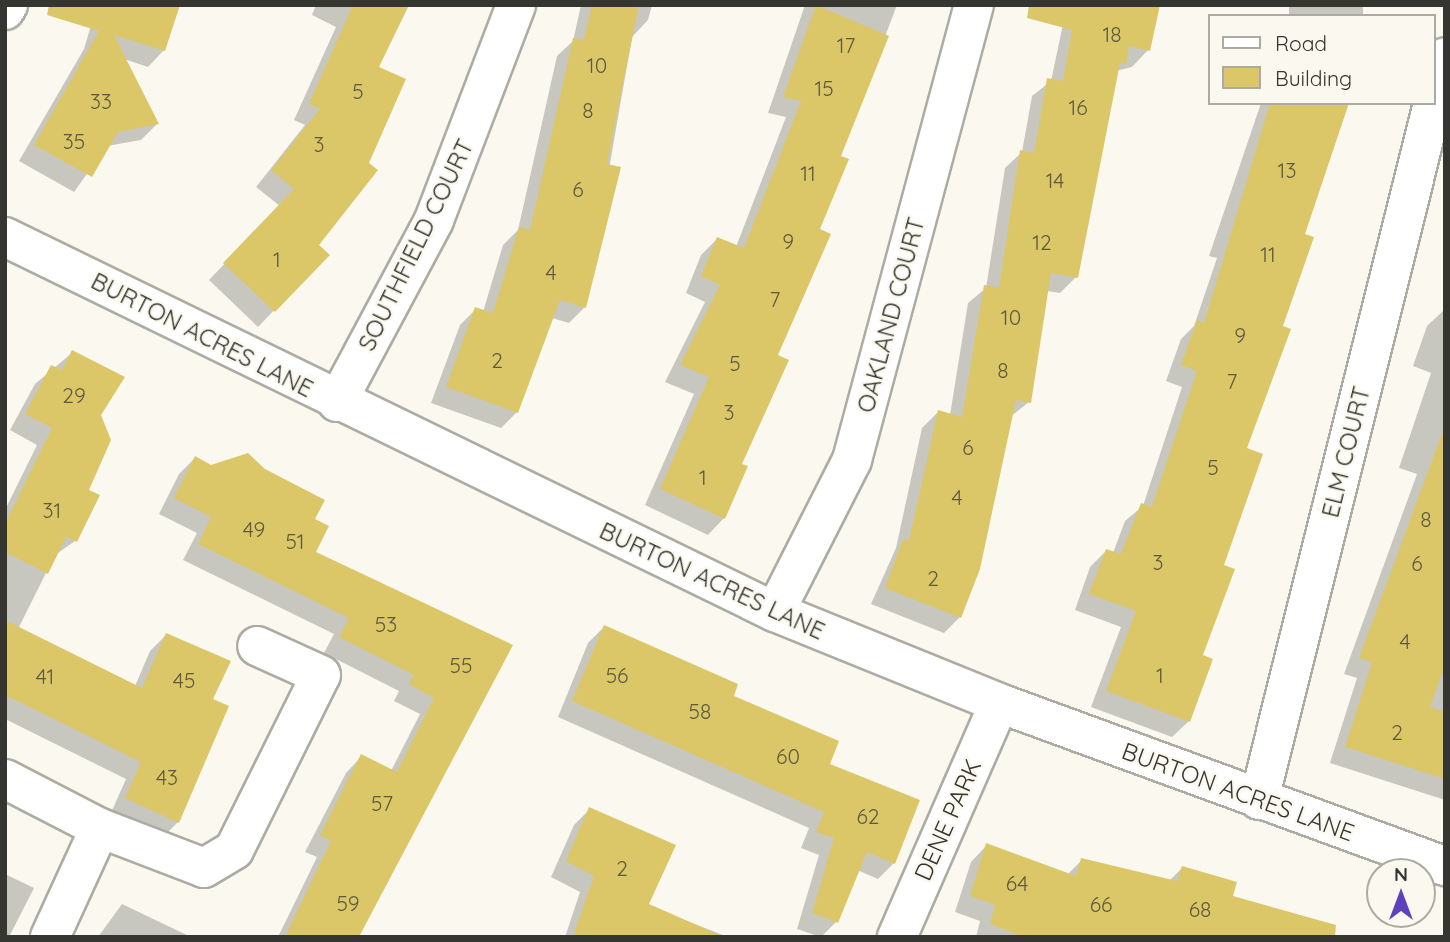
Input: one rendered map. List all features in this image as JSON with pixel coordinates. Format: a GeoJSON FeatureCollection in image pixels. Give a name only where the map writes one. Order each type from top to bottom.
{"type":"FeatureCollection","features":[{"type":"Feature","properties":{"kind":"street","name":"SOUTHFIELD COURT"},"geometry":{"type":"LineString","coordinates":[[337,402],[434,220],[516,5]]}},
{"type":"Feature","properties":{"kind":"street","name":"OAKLAND COURT"},"geometry":{"type":"LineString","coordinates":[[775,612],[852,460],[974,5]]}},
{"type":"Feature","properties":{"kind":"street","name":"ELM COURT"},"geometry":{"type":"LineString","coordinates":[[1436,93],[1445,57]]}},
{"type":"Feature","properties":{"kind":"street","name":"ELM COURT"},"geometry":{"type":"LineString","coordinates":[[1259,800],[1433,105]]}},
{"type":"Feature","properties":{"kind":"street","name":"BURTON ACRES LANE"},"geometry":{"type":"LineString","coordinates":[[5,237],[337,402],[775,612],[999,703],[1445,866]]}},
{"type":"Feature","properties":{"kind":"street"},"geometry":{"type":"LineString","coordinates":[[5,779],[100,828],[204,868],[234,850],[321,675],[257,646]]}},
{"type":"Feature","properties":{"kind":"street","name":"DENE PARK"},"geometry":{"type":"LineString","coordinates":[[897,937],[999,703]]}},
{"type":"Feature","properties":{"kind":"street"},"geometry":{"type":"LineString","coordinates":[[50,937],[100,828]]}},
{"type":"Feature","properties":{"kind":"building"},"geometry":{"type":"Polygon","coordinates":[[[49,5],[180,5],[165,51],[114,35],[159,124],[118,132],[92,177],[34,145],[99,31],[47,15],[49,5]]]}},
{"type":"Feature","properties":{"kind":"building"},"geometry":{"type":"Polygon","coordinates":[[[353,5],[409,5],[379,67],[406,79],[369,163],[378,170],[319,245],[330,255],[275,312],[223,263],[294,189],[271,170],[320,109],[309,104],[353,5]]]}},
{"type":"Feature","properties":{"kind":"building"},"geometry":{"type":"Polygon","coordinates":[[[592,5],[639,5],[607,164],[621,167],[586,308],[560,300],[518,413],[446,387],[475,307],[493,313],[519,227],[530,230],[573,38],[584,40],[592,5]]]}},
{"type":"Feature","properties":{"kind":"building"},"geometry":{"type":"Polygon","coordinates":[[[816,5],[889,36],[841,156],[849,159],[820,229],[831,234],[778,355],[789,360],[742,464],[748,466],[725,519],[660,489],[709,377],[680,365],[720,285],[701,276],[717,237],[744,248],[801,101],[783,97],[816,5]]]}},
{"type":"Feature","properties":{"kind":"building"},"geometry":{"type":"Polygon","coordinates":[[[1029,5],[1160,5],[1150,51],[1129,46],[1126,64],[1120,63],[1078,278],[1051,273],[1031,403],[1016,400],[980,569],[961,618],[885,588],[903,539],[909,541],[938,410],[962,417],[984,285],[999,288],[1020,150],[1034,153],[1047,78],[1063,81],[1072,30],[1027,18],[1029,5]]]}},
{"type":"Feature","properties":{"kind":"building"},"geometry":{"type":"Polygon","coordinates":[[[1269,105],[1348,105],[1305,234],[1314,237],[1283,326],[1291,329],[1247,448],[1263,454],[1224,565],[1235,569],[1203,655],[1213,659],[1190,722],[1106,691],[1136,611],[1089,594],[1106,549],[1121,554],[1141,503],[1152,507],[1197,371],[1181,365],[1197,320],[1204,323],[1269,105]]]}},
{"type":"Feature","properties":{"kind":"building"},"geometry":{"type":"Polygon","coordinates":[[[72,350],[125,377],[101,415],[111,440],[89,490],[100,495],[77,542],[66,537],[48,574],[5,552],[5,524],[52,428],[25,414],[51,365],[62,370],[72,350]]]}},
{"type":"Feature","properties":{"kind":"building"},"geometry":{"type":"Polygon","coordinates":[[[1443,431],[1445,665],[1430,707],[1445,712],[1445,779],[1345,747],[1372,662],[1359,658],[1443,431]]]}},
{"type":"Feature","properties":{"kind":"building"},"geometry":{"type":"Polygon","coordinates":[[[248,453],[265,469],[325,500],[315,519],[329,526],[316,552],[513,645],[359,937],[285,937],[331,841],[320,835],[361,754],[397,772],[434,698],[409,684],[414,675],[339,637],[349,618],[198,544],[211,517],[174,498],[195,456],[211,465],[248,453]]]}},
{"type":"Feature","properties":{"kind":"building"},"geometry":{"type":"Polygon","coordinates":[[[5,620],[142,688],[166,633],[231,661],[213,699],[229,706],[179,823],[125,798],[141,762],[5,695],[5,620]]]}},
{"type":"Feature","properties":{"kind":"building"},"geometry":{"type":"Polygon","coordinates":[[[604,625],[738,684],[734,696],[839,741],[830,764],[920,800],[895,864],[867,852],[838,923],[812,913],[834,838],[816,832],[824,812],[572,701],[604,625]]]}},
{"type":"Feature","properties":{"kind":"building"},"geometry":{"type":"Polygon","coordinates":[[[589,807],[676,845],[649,904],[724,937],[573,937],[594,876],[566,861],[589,807]]]}},
{"type":"Feature","properties":{"kind":"building"},"geometry":{"type":"Polygon","coordinates":[[[986,843],[1076,876],[1081,858],[1177,881],[1182,866],[1237,882],[1233,896],[1336,925],[1335,937],[1024,937],[990,924],[995,905],[970,896],[986,843]]]}}]}
